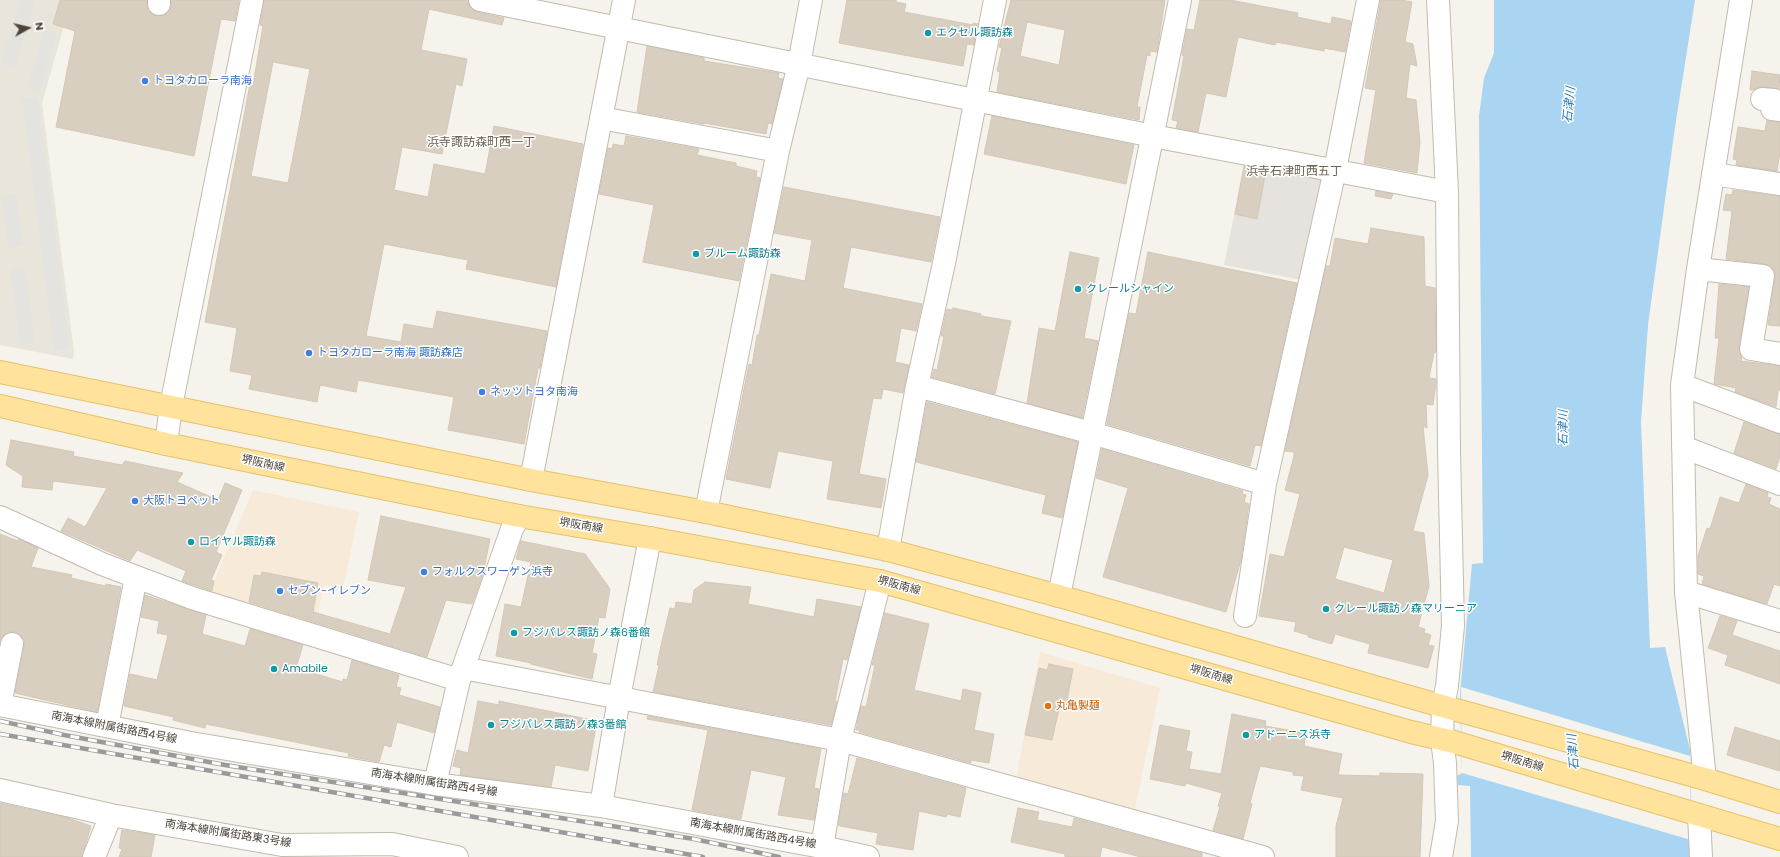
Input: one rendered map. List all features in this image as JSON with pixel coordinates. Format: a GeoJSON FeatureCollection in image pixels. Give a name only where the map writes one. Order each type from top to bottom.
{"type":"FeatureCollection","features":[{"type":"Feature","properties":{"kind":"main road"},"geometry":{"type":"LineString","coordinates":[[0,372],[531,480],[706,512],[888,550],[1059,596],[1780,802]]}},
{"type":"Feature","properties":{"kind":"main road","name":"堺阪南線"},"geometry":{"type":"LineString","coordinates":[[0,406],[166,444],[519,516],[650,538],[880,581],[1448,741],[1780,839]]}},
{"type":"Feature","properties":{"kind":"street"},"geometry":{"type":"LineString","coordinates":[[166,444],[171,406],[252,0]]}},
{"type":"Feature","properties":{"kind":"street"},"geometry":{"type":"LineString","coordinates":[[480,0],[1153,136],[1446,192]]}},
{"type":"Feature","properties":{"kind":"street"},"geometry":{"type":"LineString","coordinates":[[531,480],[624,0]]}},
{"type":"Feature","properties":{"kind":"street"},"geometry":{"type":"LineString","coordinates":[[706,512],[778,151],[799,64],[811,0]]}},
{"type":"Feature","properties":{"kind":"street"},"geometry":{"type":"LineString","coordinates":[[888,550],[917,386],[944,263],[995,0]]}},
{"type":"Feature","properties":{"kind":"street"},"geometry":{"type":"LineString","coordinates":[[1059,596],[1180,0]]}},
{"type":"Feature","properties":{"kind":"street"},"geometry":{"type":"LineString","coordinates":[[1245,616],[1265,484],[1335,170],[1368,0]]}},
{"type":"Feature","properties":{"kind":"street"},"geometry":{"type":"LineString","coordinates":[[1438,0],[1446,192],[1453,626],[1447,686],[1449,708],[1448,741],[1445,763],[1447,821],[1441,857]]}},
{"type":"Feature","properties":{"kind":"street"},"geometry":{"type":"LineString","coordinates":[[1699,778],[1686,592],[1682,386],[1698,269],[1741,0]]}},
{"type":"Feature","properties":{"kind":"street"},"geometry":{"type":"LineString","coordinates":[[601,118],[778,151]]}},
{"type":"Feature","properties":{"kind":"street"},"geometry":{"type":"LineString","coordinates":[[1713,174],[1780,184]]}},
{"type":"Feature","properties":{"kind":"street"},"geometry":{"type":"LineString","coordinates":[[1698,269],[1763,276],[1751,349],[1780,354]]}},
{"type":"Feature","properties":{"kind":"street"},"geometry":{"type":"LineString","coordinates":[[917,386],[1092,433],[1265,484]]}},
{"type":"Feature","properties":{"kind":"street"},"geometry":{"type":"LineString","coordinates":[[1682,386],[1780,422]]}},
{"type":"Feature","properties":{"kind":"street"},"geometry":{"type":"LineString","coordinates":[[1683,447],[1780,484]]}},
{"type":"Feature","properties":{"kind":"street"},"geometry":{"type":"LineString","coordinates":[[435,784],[461,674],[512,529],[519,516]]}},
{"type":"Feature","properties":{"kind":"street"},"geometry":{"type":"LineString","coordinates":[[0,517],[102,564],[192,598],[461,674],[619,698],[840,740],[1263,857]]}},
{"type":"Feature","properties":{"kind":"street"},"geometry":{"type":"LineString","coordinates":[[601,806],[619,698],[650,538]]}},
{"type":"Feature","properties":{"kind":"street"},"geometry":{"type":"LineString","coordinates":[[107,726],[136,577]]}},
{"type":"Feature","properties":{"kind":"street"},"geometry":{"type":"LineString","coordinates":[[822,847],[840,740],[880,581]]}},
{"type":"Feature","properties":{"kind":"street"},"geometry":{"type":"LineString","coordinates":[[1686,592],[1780,621]]}},
{"type":"Feature","properties":{"kind":"street"},"geometry":{"type":"LineString","coordinates":[[0,705],[12,644]]}},
{"type":"Feature","properties":{"kind":"street","name":"南海本線附属街路西4号線"},"geometry":{"type":"LineString","coordinates":[[0,705],[191,743],[435,784],[601,806],[868,857]]}},
{"type":"Feature","properties":{"kind":"street","name":"南海本線附属街路東3号線"},"geometry":{"type":"LineString","coordinates":[[0,790],[111,815],[282,845],[392,844],[457,857]]}},
{"type":"Feature","properties":{"kind":"street"},"geometry":{"type":"LineString","coordinates":[[1695,814],[1701,857]]}},
{"type":"Feature","properties":{"kind":"street"},"geometry":{"type":"LineString","coordinates":[[94,857],[111,815]]}},
{"type":"Feature","properties":{"kind":"shaded area"},"geometry":{"type":"Polygon","coordinates":[[[0,0],[71,0],[42,104],[74,351],[73,359],[0,345],[0,0]]]}},
{"type":"Feature","properties":{"kind":"shaded area"},"geometry":{"type":"Polygon","coordinates":[[[21,0],[35,0],[15,68],[1,64],[21,0]]]}},
{"type":"Feature","properties":{"kind":"shaded area"},"geometry":{"type":"Polygon","coordinates":[[[44,29],[57,33],[40,93],[27,89],[44,29]]]}},
{"type":"Feature","properties":{"kind":"shaded area"},"geometry":{"type":"Polygon","coordinates":[[[38,97],[70,348],[54,350],[22,99],[38,97]]]}},
{"type":"Feature","properties":{"kind":"shaded area"},"geometry":{"type":"Polygon","coordinates":[[[1245,161],[1318,176],[1322,183],[1302,280],[1224,265],[1245,161]]]}},
{"type":"Feature","properties":{"kind":"shaded area"},"geometry":{"type":"Polygon","coordinates":[[[16,194],[23,245],[8,248],[1,196],[16,194]]]}},
{"type":"Feature","properties":{"kind":"shaded area"},"geometry":{"type":"Polygon","coordinates":[[[25,267],[35,343],[20,345],[10,269],[25,267]]]}},
{"type":"Feature","properties":{"kind":"shaded area"},"geometry":{"type":"Polygon","coordinates":[[[253,490],[359,512],[343,589],[324,585],[315,629],[208,595],[253,490]]]}},
{"type":"Feature","properties":{"kind":"shaded area"},"geometry":{"type":"Polygon","coordinates":[[[1040,652],[1160,688],[1135,809],[1016,779],[1040,652]]]}},
{"type":"Feature","properties":{"kind":"water","name":"石津川"},"geometry":{"type":"Polygon","coordinates":[[[1494,0],[1695,0],[1675,127],[1648,325],[1641,422],[1650,648],[1665,647],[1690,750],[1692,834],[1689,857],[1471,857],[1470,786],[1458,785],[1457,776],[1462,773],[1460,694],[1472,564],[1483,563],[1479,116],[1484,78],[1494,53],[1494,0]]]}},
{"type":"Feature","properties":{"kind":"pier"},"geometry":{"type":"Polygon","coordinates":[[[1461,687],[1690,756],[1691,840],[1462,773],[1461,687]]]}},
{"type":"Feature","properties":{"kind":"building"},"geometry":{"type":"Polygon","coordinates":[[[60,0],[146,0],[148,11],[153,15],[159,16],[165,15],[170,11],[172,0],[239,0],[235,21],[221,19],[194,156],[56,127],[75,31],[53,24],[60,0]]]}},
{"type":"Feature","properties":{"kind":"building"},"geometry":{"type":"Polygon","coordinates":[[[264,0],[468,0],[471,9],[477,12],[504,18],[502,25],[429,9],[421,50],[467,59],[462,86],[456,84],[442,154],[402,147],[394,190],[428,197],[434,164],[485,174],[494,126],[583,144],[556,287],[466,269],[468,260],[384,244],[366,336],[401,342],[404,324],[433,329],[437,311],[547,331],[540,368],[538,368],[524,444],[448,430],[454,397],[358,380],[356,392],[320,385],[317,402],[249,389],[252,375],[230,371],[237,328],[205,322],[250,84],[253,85],[263,26],[260,25],[264,0]],[[273,62],[251,176],[288,183],[310,69],[273,62]]]}},
{"type":"Feature","properties":{"kind":"building","name":"エクセル諏訪森"},"geometry":{"type":"Polygon","coordinates":[[[847,0],[896,0],[896,2],[906,4],[904,12],[973,25],[973,23],[978,24],[974,45],[967,44],[963,66],[839,43],[847,0]]]}},
{"type":"Feature","properties":{"kind":"building"},"geometry":{"type":"Polygon","coordinates":[[[1011,0],[1165,0],[1157,52],[1150,51],[1150,56],[1147,55],[1137,107],[1140,107],[1139,120],[997,92],[1000,72],[997,71],[1002,48],[999,47],[1011,0]],[[1027,22],[1020,56],[1059,65],[1065,30],[1027,22]]]}},
{"type":"Feature","properties":{"kind":"building"},"geometry":{"type":"Polygon","coordinates":[[[1200,0],[1230,0],[1298,13],[1297,17],[1331,24],[1332,17],[1351,21],[1345,52],[1324,48],[1324,51],[1276,42],[1275,45],[1238,37],[1226,97],[1206,93],[1198,132],[1176,128],[1178,121],[1172,120],[1184,56],[1182,55],[1187,29],[1194,30],[1200,0]]]}},
{"type":"Feature","properties":{"kind":"building"},"geometry":{"type":"Polygon","coordinates":[[[1381,0],[1401,0],[1412,2],[1405,42],[1413,44],[1417,66],[1410,64],[1406,98],[1416,100],[1420,142],[1417,173],[1364,163],[1376,90],[1365,88],[1381,0]]]}},
{"type":"Feature","properties":{"kind":"building"},"geometry":{"type":"Polygon","coordinates":[[[647,46],[704,58],[704,61],[779,73],[778,78],[783,79],[772,124],[768,123],[766,134],[637,112],[647,46]]]}},
{"type":"Feature","properties":{"kind":"building"},"geometry":{"type":"Polygon","coordinates":[[[1752,71],[1780,75],[1779,89],[1763,87],[1750,90],[1752,71]]]}},
{"type":"Feature","properties":{"kind":"building"},"geometry":{"type":"Polygon","coordinates":[[[992,116],[1134,145],[1126,184],[984,154],[992,116]]]}},
{"type":"Feature","properties":{"kind":"building"},"geometry":{"type":"Polygon","coordinates":[[[1767,120],[1780,122],[1780,152],[1777,171],[1736,165],[1737,160],[1733,159],[1738,127],[1765,131],[1767,120]]]}},
{"type":"Feature","properties":{"kind":"building"},"geometry":{"type":"Polygon","coordinates":[[[626,136],[699,149],[697,155],[736,163],[736,166],[757,171],[756,177],[760,178],[739,281],[643,262],[654,205],[599,194],[608,148],[612,149],[613,144],[624,146],[626,136]]]}},
{"type":"Feature","properties":{"kind":"building"},"geometry":{"type":"Polygon","coordinates":[[[1244,166],[1266,170],[1257,219],[1235,214],[1244,166]]]}},
{"type":"Feature","properties":{"kind":"building"},"geometry":{"type":"Polygon","coordinates":[[[784,187],[940,217],[931,262],[851,247],[843,288],[922,304],[916,331],[901,328],[895,362],[909,365],[903,393],[883,389],[881,399],[873,398],[859,474],[886,479],[881,508],[827,499],[833,461],[778,451],[770,488],[726,479],[749,364],[752,365],[757,335],[759,335],[771,274],[805,281],[812,240],[774,233],[784,187]]]}},
{"type":"Feature","properties":{"kind":"building"},"geometry":{"type":"Polygon","coordinates":[[[1733,190],[1780,196],[1780,326],[1768,325],[1775,278],[1775,272],[1771,266],[1726,259],[1732,211],[1723,210],[1726,194],[1732,195],[1733,190]]]}},
{"type":"Feature","properties":{"kind":"building"},"geometry":{"type":"Polygon","coordinates":[[[1376,191],[1393,194],[1391,199],[1375,196],[1376,191]]]}},
{"type":"Feature","properties":{"kind":"building"},"geometry":{"type":"Polygon","coordinates":[[[1371,228],[1424,237],[1425,286],[1435,288],[1436,352],[1434,353],[1429,378],[1436,379],[1436,383],[1433,405],[1426,404],[1427,428],[1423,426],[1428,475],[1413,531],[1424,533],[1429,586],[1418,627],[1425,629],[1424,633],[1431,635],[1428,645],[1434,646],[1428,668],[1368,653],[1370,644],[1335,634],[1332,644],[1294,631],[1296,622],[1259,616],[1270,554],[1284,557],[1300,494],[1285,490],[1294,452],[1285,451],[1326,266],[1330,266],[1335,238],[1368,244],[1371,228]],[[1344,547],[1335,579],[1384,593],[1393,560],[1344,547]]]}},
{"type":"Feature","properties":{"kind":"building"},"geometry":{"type":"Polygon","coordinates":[[[1070,252],[1099,258],[1084,338],[1098,341],[1082,418],[1027,403],[1039,328],[1055,331],[1070,252]]]}},
{"type":"Feature","properties":{"kind":"building"},"geometry":{"type":"Polygon","coordinates":[[[1148,252],[1297,283],[1261,446],[1255,445],[1250,466],[1107,424],[1129,313],[1136,314],[1148,252]]]}},
{"type":"Feature","properties":{"kind":"building"},"geometry":{"type":"Polygon","coordinates":[[[1719,284],[1749,287],[1739,347],[1742,357],[1741,361],[1780,366],[1780,390],[1778,390],[1776,407],[1735,392],[1736,388],[1714,384],[1719,338],[1715,338],[1719,284]]]}},
{"type":"Feature","properties":{"kind":"building"},"geometry":{"type":"Polygon","coordinates":[[[953,308],[981,314],[981,316],[1011,321],[995,394],[932,377],[934,369],[937,370],[944,336],[941,336],[947,309],[952,310],[953,308]]]}},
{"type":"Feature","properties":{"kind":"building"},"geometry":{"type":"Polygon","coordinates":[[[927,402],[1078,442],[1062,518],[1042,513],[1046,495],[916,462],[927,402]]]}},
{"type":"Feature","properties":{"kind":"building"},"geometry":{"type":"Polygon","coordinates":[[[1744,422],[1780,434],[1780,456],[1776,469],[1734,453],[1744,422]]]}},
{"type":"Feature","properties":{"kind":"building"},"geometry":{"type":"Polygon","coordinates":[[[11,440],[74,452],[73,456],[122,465],[125,461],[183,473],[177,482],[218,500],[225,483],[242,490],[216,552],[222,555],[211,580],[214,581],[212,591],[182,581],[186,571],[137,550],[130,561],[61,531],[68,518],[85,527],[107,488],[53,481],[52,490],[22,487],[23,476],[6,465],[11,440]]]}},
{"type":"Feature","properties":{"kind":"building"},"geometry":{"type":"Polygon","coordinates":[[[1102,449],[1243,491],[1242,494],[1246,495],[1244,502],[1249,504],[1241,560],[1226,612],[1103,577],[1128,488],[1096,478],[1102,449]]]}},
{"type":"Feature","properties":{"kind":"building"},"geometry":{"type":"Polygon","coordinates":[[[1746,484],[1768,493],[1767,497],[1771,498],[1769,504],[1780,509],[1780,586],[1774,584],[1767,604],[1702,584],[1704,576],[1698,574],[1698,556],[1707,528],[1710,529],[1720,497],[1739,503],[1746,484]]]}},
{"type":"Feature","properties":{"kind":"building"},"geometry":{"type":"Polygon","coordinates":[[[381,516],[490,539],[483,574],[472,604],[446,600],[427,657],[249,602],[254,575],[261,576],[262,572],[318,583],[313,612],[390,634],[406,587],[368,580],[381,516]]]}},
{"type":"Feature","properties":{"kind":"building"},"geometry":{"type":"Polygon","coordinates":[[[0,534],[18,541],[19,539],[38,548],[31,567],[72,575],[71,578],[105,586],[106,584],[121,587],[97,712],[15,693],[24,640],[20,634],[8,632],[0,641],[0,534]]]}},
{"type":"Feature","properties":{"kind":"building"},"geometry":{"type":"Polygon","coordinates":[[[521,541],[585,554],[610,589],[605,618],[599,617],[592,653],[597,654],[592,679],[531,663],[496,656],[505,604],[521,607],[531,562],[516,559],[521,541]]]}},
{"type":"Feature","properties":{"kind":"building"},"geometry":{"type":"Polygon","coordinates":[[[705,582],[751,587],[748,604],[814,617],[817,599],[861,607],[847,660],[843,659],[835,701],[837,702],[831,725],[653,692],[659,665],[657,665],[670,608],[675,609],[676,602],[692,604],[694,590],[705,582]]]}},
{"type":"Feature","properties":{"kind":"building"},"geometry":{"type":"Polygon","coordinates":[[[145,595],[206,615],[202,634],[245,646],[250,629],[303,645],[296,668],[343,682],[343,679],[347,680],[352,660],[399,675],[396,687],[401,688],[399,695],[440,707],[434,733],[397,722],[391,747],[384,745],[379,762],[348,756],[349,753],[206,724],[205,728],[173,720],[174,717],[124,706],[130,674],[157,680],[168,635],[157,633],[159,621],[141,617],[145,595]]]}},
{"type":"Feature","properties":{"kind":"building"},"geometry":{"type":"Polygon","coordinates":[[[885,613],[929,624],[914,690],[961,701],[963,689],[981,693],[974,730],[994,734],[989,763],[971,760],[971,763],[856,730],[861,706],[866,707],[875,665],[872,665],[885,613]]]}},
{"type":"Feature","properties":{"kind":"building"},"geometry":{"type":"Polygon","coordinates":[[[1720,616],[1737,621],[1732,635],[1780,651],[1780,684],[1725,665],[1728,655],[1708,648],[1720,616]]]}},
{"type":"Feature","properties":{"kind":"building"},"geometry":{"type":"Polygon","coordinates":[[[1049,664],[1073,669],[1065,710],[1059,709],[1052,740],[1025,735],[1039,668],[1047,670],[1049,664]]]}},
{"type":"Feature","properties":{"kind":"building"},"geometry":{"type":"Polygon","coordinates":[[[478,701],[499,705],[499,701],[597,721],[588,771],[555,765],[551,787],[460,775],[461,768],[453,766],[457,750],[468,753],[478,701]]]}},
{"type":"Feature","properties":{"kind":"building"},"geometry":{"type":"Polygon","coordinates":[[[1232,714],[1266,721],[1265,726],[1306,733],[1304,746],[1342,754],[1338,775],[1380,776],[1380,773],[1423,774],[1420,857],[1336,857],[1336,826],[1343,798],[1301,790],[1304,776],[1293,775],[1293,772],[1260,766],[1250,803],[1252,804],[1243,839],[1213,830],[1220,807],[1218,806],[1222,793],[1186,783],[1185,786],[1150,779],[1160,725],[1190,731],[1186,751],[1192,752],[1189,769],[1221,774],[1232,714]]]}},
{"type":"Feature","properties":{"kind":"building"},"geometry":{"type":"Polygon","coordinates":[[[648,716],[821,749],[814,788],[819,789],[814,820],[778,815],[786,777],[751,770],[741,819],[692,810],[708,730],[647,719],[648,716]]]}},
{"type":"Feature","properties":{"kind":"building"},"geometry":{"type":"Polygon","coordinates":[[[1735,727],[1780,741],[1780,771],[1727,755],[1735,727]]]}},
{"type":"Feature","properties":{"kind":"building"},"geometry":{"type":"Polygon","coordinates":[[[857,758],[966,788],[960,817],[947,814],[946,817],[919,811],[913,850],[876,844],[878,833],[838,825],[844,793],[848,794],[857,758]]]}},
{"type":"Feature","properties":{"kind":"building"},"geometry":{"type":"Polygon","coordinates":[[[0,803],[68,818],[91,826],[82,857],[0,857],[0,803]]]}},
{"type":"Feature","properties":{"kind":"building"},"geometry":{"type":"Polygon","coordinates":[[[1018,808],[1039,812],[1037,820],[1072,827],[1074,818],[1202,853],[1202,857],[1141,857],[1102,847],[1100,857],[1065,857],[1065,854],[1011,842],[1018,808]]]}},
{"type":"Feature","properties":{"kind":"building"},"geometry":{"type":"Polygon","coordinates":[[[122,830],[155,835],[151,857],[119,857],[122,849],[119,848],[122,830]]]}},
{"type":"Feature","properties":{"kind":"railway"},"geometry":{"type":"LineString","coordinates":[[0,721],[64,735],[225,765],[694,839],[779,857]]}},
{"type":"Feature","properties":{"kind":"railway"},"geometry":{"type":"LineString","coordinates":[[0,734],[703,857]]}},
{"type":"Feature","properties":{"kind":"place","name":"エクセル諏訪森"},"geometry":{"type":"Point","coordinates":[928,33]}},
{"type":"Feature","properties":{"kind":"place","name":"トヨタカローラ南海"},"geometry":{"type":"Point","coordinates":[145,81]}},
{"type":"Feature","properties":{"kind":"place","name":"ブルーム諏訪森"},"geometry":{"type":"Point","coordinates":[696,254]}},
{"type":"Feature","properties":{"kind":"place","name":"クレールシャイン"},"geometry":{"type":"Point","coordinates":[1078,289]}},
{"type":"Feature","properties":{"kind":"place","name":"トヨタカローラ南海 諏訪森店"},"geometry":{"type":"Point","coordinates":[309,353]}},
{"type":"Feature","properties":{"kind":"place","name":"ネッツトヨタ南海"},"geometry":{"type":"Point","coordinates":[482,392]}},
{"type":"Feature","properties":{"kind":"place","name":"大阪トヨペット"},"geometry":{"type":"Point","coordinates":[135,501]}},
{"type":"Feature","properties":{"kind":"place","name":"ロイヤル諏訪森"},"geometry":{"type":"Point","coordinates":[191,542]}},
{"type":"Feature","properties":{"kind":"place","name":"フォルクスワーゲン浜寺"},"geometry":{"type":"Point","coordinates":[424,572]}},
{"type":"Feature","properties":{"kind":"place","name":"セブン-イレブン"},"geometry":{"type":"Point","coordinates":[280,591]}},
{"type":"Feature","properties":{"kind":"place","name":"クレール諏訪ノ森マリーニア"},"geometry":{"type":"Point","coordinates":[1326,609]}},
{"type":"Feature","properties":{"kind":"place","name":"フジパレス諏訪ノ森6番館"},"geometry":{"type":"Point","coordinates":[514,633]}},
{"type":"Feature","properties":{"kind":"place","name":"Amabile"},"geometry":{"type":"Point","coordinates":[274,669]}},
{"type":"Feature","properties":{"kind":"place","name":"丸亀製麺"},"geometry":{"type":"Point","coordinates":[1048,706]}},
{"type":"Feature","properties":{"kind":"place","name":"フジパレス諏訪ノ森3番館"},"geometry":{"type":"Point","coordinates":[491,725]}},
{"type":"Feature","properties":{"kind":"place","name":"アドーニス浜寺"},"geometry":{"type":"Point","coordinates":[1246,735]}},
{"type":"Feature","properties":{"kind":"district","name":"浜寺諏訪森町西一丁"},"geometry":{"type":"Point","coordinates":[481,143]}},
{"type":"Feature","properties":{"kind":"district","name":"浜寺石津町西五丁"},"geometry":{"type":"Point","coordinates":[1294,172]}}]}
